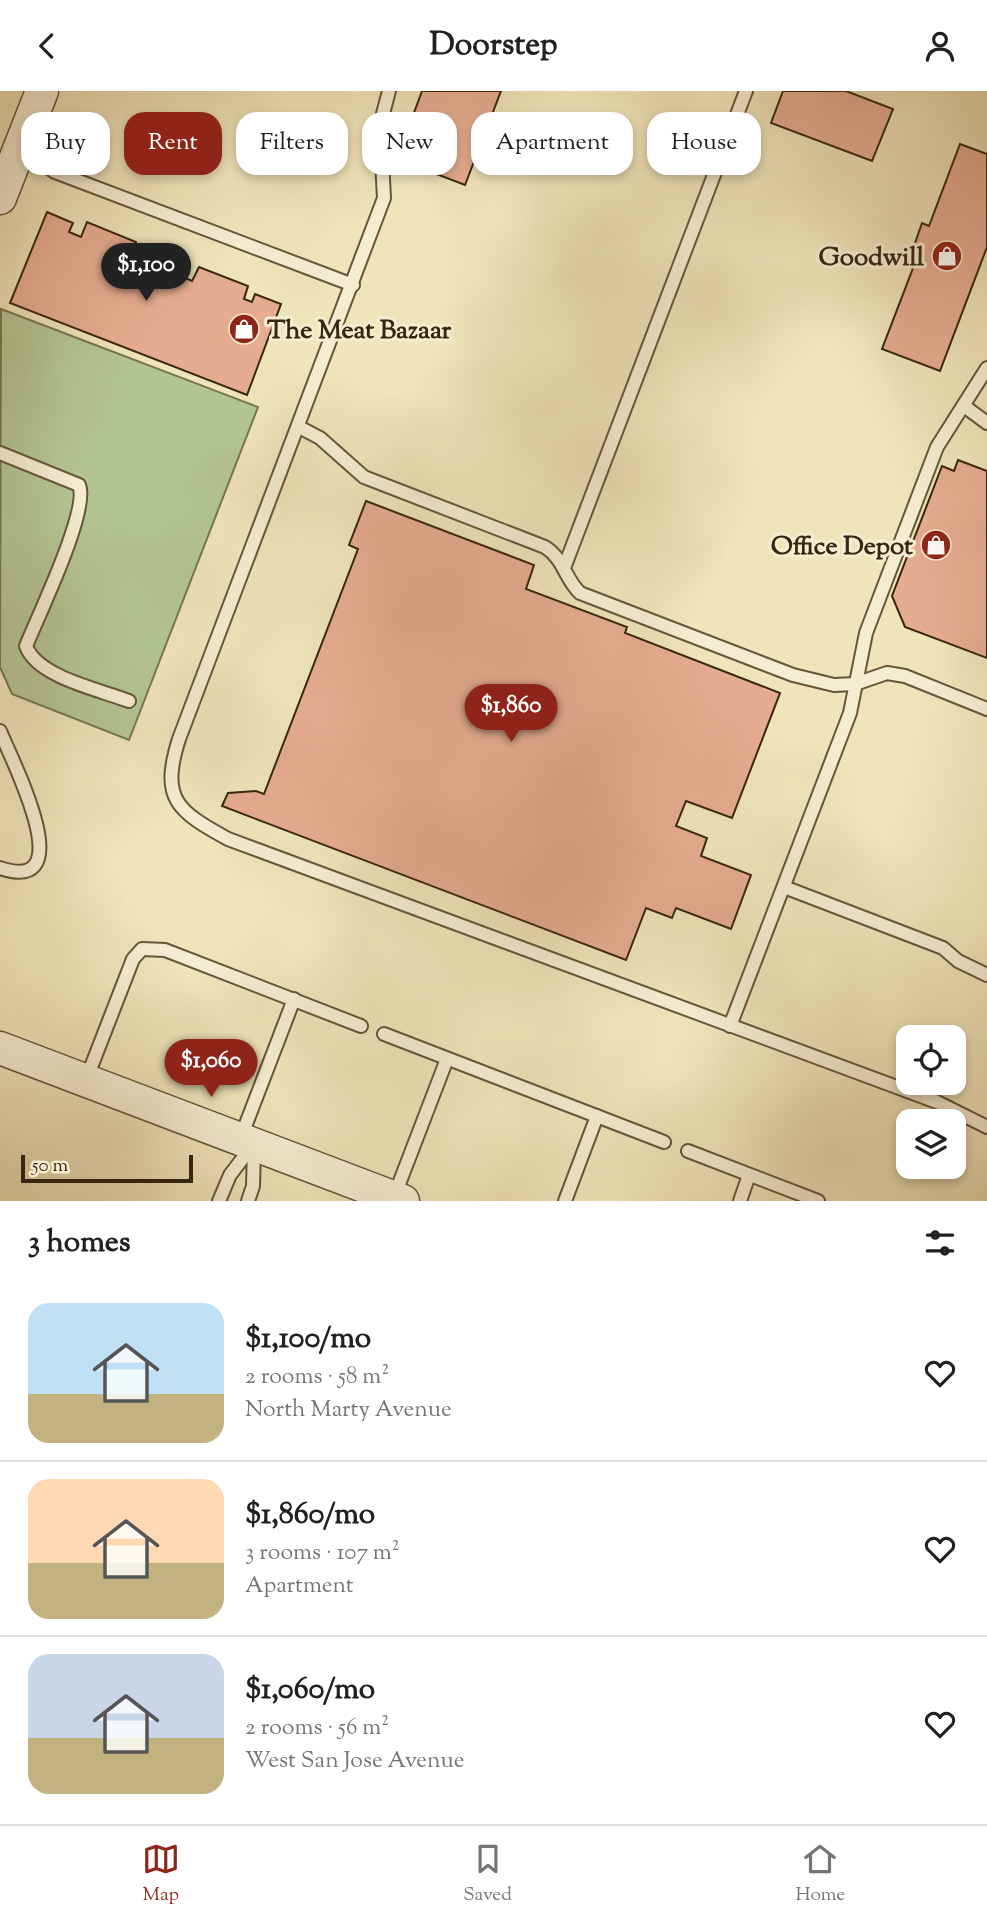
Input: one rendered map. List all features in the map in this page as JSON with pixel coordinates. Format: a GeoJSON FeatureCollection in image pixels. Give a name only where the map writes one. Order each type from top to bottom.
{"type":"FeatureCollection","features":[{"type":"Feature","properties":{"kind":"street"},"geometry":{"type":"LineString","coordinates":[[0,198],[42,91]]}},
{"type":"Feature","properties":{"kind":"street"},"geometry":{"type":"LineString","coordinates":[[0,1048],[399,1199]]}},
{"type":"Feature","properties":{"kind":"lane"},"geometry":{"type":"LineString","coordinates":[[389,91],[380,125],[384,198],[172,763],[172,789],[180,808],[228,839],[937,1102],[987,1128]]}},
{"type":"Feature","properties":{"kind":"lane"},"geometry":{"type":"LineString","coordinates":[[565,568],[746,91]]}},
{"type":"Feature","properties":{"kind":"lane"},"geometry":{"type":"LineString","coordinates":[[19,149],[55,172],[353,285]]}},
{"type":"Feature","properties":{"kind":"lane"},"geometry":{"type":"LineString","coordinates":[[730,1026],[850,713],[866,633],[937,447],[947,426],[964,406],[987,368]]}},
{"type":"Feature","properties":{"kind":"lane"},"geometry":{"type":"LineString","coordinates":[[964,406],[987,423]]}},
{"type":"Feature","properties":{"kind":"lane"},"geometry":{"type":"LineString","coordinates":[[299,427],[320,439],[364,477],[557,554],[569,582],[580,593],[793,674],[834,685],[855,684],[887,673],[905,676],[987,709]]}},
{"type":"Feature","properties":{"kind":"lane"},"geometry":{"type":"LineString","coordinates":[[0,453],[79,485],[82,492],[76,522],[26,646],[29,654],[48,671],[129,701]]}},
{"type":"Feature","properties":{"kind":"lane"},"geometry":{"type":"LineString","coordinates":[[0,731],[31,805],[42,848],[36,862],[27,871],[16,874],[0,868]]}},
{"type":"Feature","properties":{"kind":"lane"},"geometry":{"type":"LineString","coordinates":[[784,887],[943,948],[958,961],[987,975]]}},
{"type":"Feature","properties":{"kind":"lane"},"geometry":{"type":"LineString","coordinates":[[86,1080],[133,959],[142,949],[165,950],[361,1025]]}},
{"type":"Feature","properties":{"kind":"lane"},"geometry":{"type":"LineString","coordinates":[[219,1201],[247,1140],[294,999]]}},
{"type":"Feature","properties":{"kind":"lane"},"geometry":{"type":"LineString","coordinates":[[384,1034],[664,1142]]}},
{"type":"Feature","properties":{"kind":"lane"},"geometry":{"type":"LineString","coordinates":[[399,1199],[447,1059]]}},
{"type":"Feature","properties":{"kind":"lane"},"geometry":{"type":"LineString","coordinates":[[565,1201],[597,1116]]}},
{"type":"Feature","properties":{"kind":"lane"},"geometry":{"type":"LineString","coordinates":[[247,1140],[253,1186],[248,1201]]}},
{"type":"Feature","properties":{"kind":"lane"},"geometry":{"type":"LineString","coordinates":[[688,1151],[818,1201]]}},
{"type":"Feature","properties":{"kind":"lane"},"geometry":{"type":"LineString","coordinates":[[740,1201],[749,1175]]}},
{"type":"Feature","properties":{"kind":"green space"},"geometry":{"type":"Polygon","coordinates":[[[1,309],[258,407],[129,740],[12,694],[0,667],[1,309]]]}},
{"type":"Feature","properties":{"kind":"building"},"geometry":{"type":"Polygon","coordinates":[[[422,91],[501,91],[493,112],[471,112],[471,169],[465,185],[439,175],[457,175],[457,112],[414,112],[422,91]]]}},
{"type":"Feature","properties":{"kind":"building"},"geometry":{"type":"Polygon","coordinates":[[[783,91],[846,91],[893,109],[872,161],[771,123],[783,91]]]}},
{"type":"Feature","properties":{"kind":"building","name":"Goodwill"},"geometry":{"type":"Polygon","coordinates":[[[960,144],[987,154],[987,247],[940,371],[882,349],[913,268],[907,266],[922,223],[929,226],[960,144]]]}},
{"type":"Feature","properties":{"kind":"building"},"geometry":{"type":"Polygon","coordinates":[[[47,212],[73,223],[69,232],[81,237],[87,222],[136,242],[132,257],[140,260],[144,250],[184,266],[181,276],[192,281],[199,267],[248,286],[244,299],[252,302],[255,294],[281,304],[247,395],[10,303],[47,212]]]}},
{"type":"Feature","properties":{"kind":"building"},"geometry":{"type":"Polygon","coordinates":[[[958,460],[987,471],[987,658],[905,627],[892,596],[942,466],[954,471],[958,460]]]}},
{"type":"Feature","properties":{"kind":"building"},"geometry":{"type":"Polygon","coordinates":[[[366,501],[534,565],[526,589],[627,627],[625,633],[780,693],[732,818],[686,801],[676,826],[707,838],[701,856],[751,875],[731,929],[676,908],[672,918],[646,908],[626,960],[222,806],[228,793],[256,791],[264,794],[358,549],[349,545],[366,501]]]}},
{"type":"Feature","properties":{"kind":"place","name":"Goodwill"},"geometry":{"type":"Point","coordinates":[947,256]}},
{"type":"Feature","properties":{"kind":"place","name":"The Meat Bazaar"},"geometry":{"type":"Point","coordinates":[244,329]}},
{"type":"Feature","properties":{"kind":"place","name":"Office Depot"},"geometry":{"type":"Point","coordinates":[936,545]}}]}
